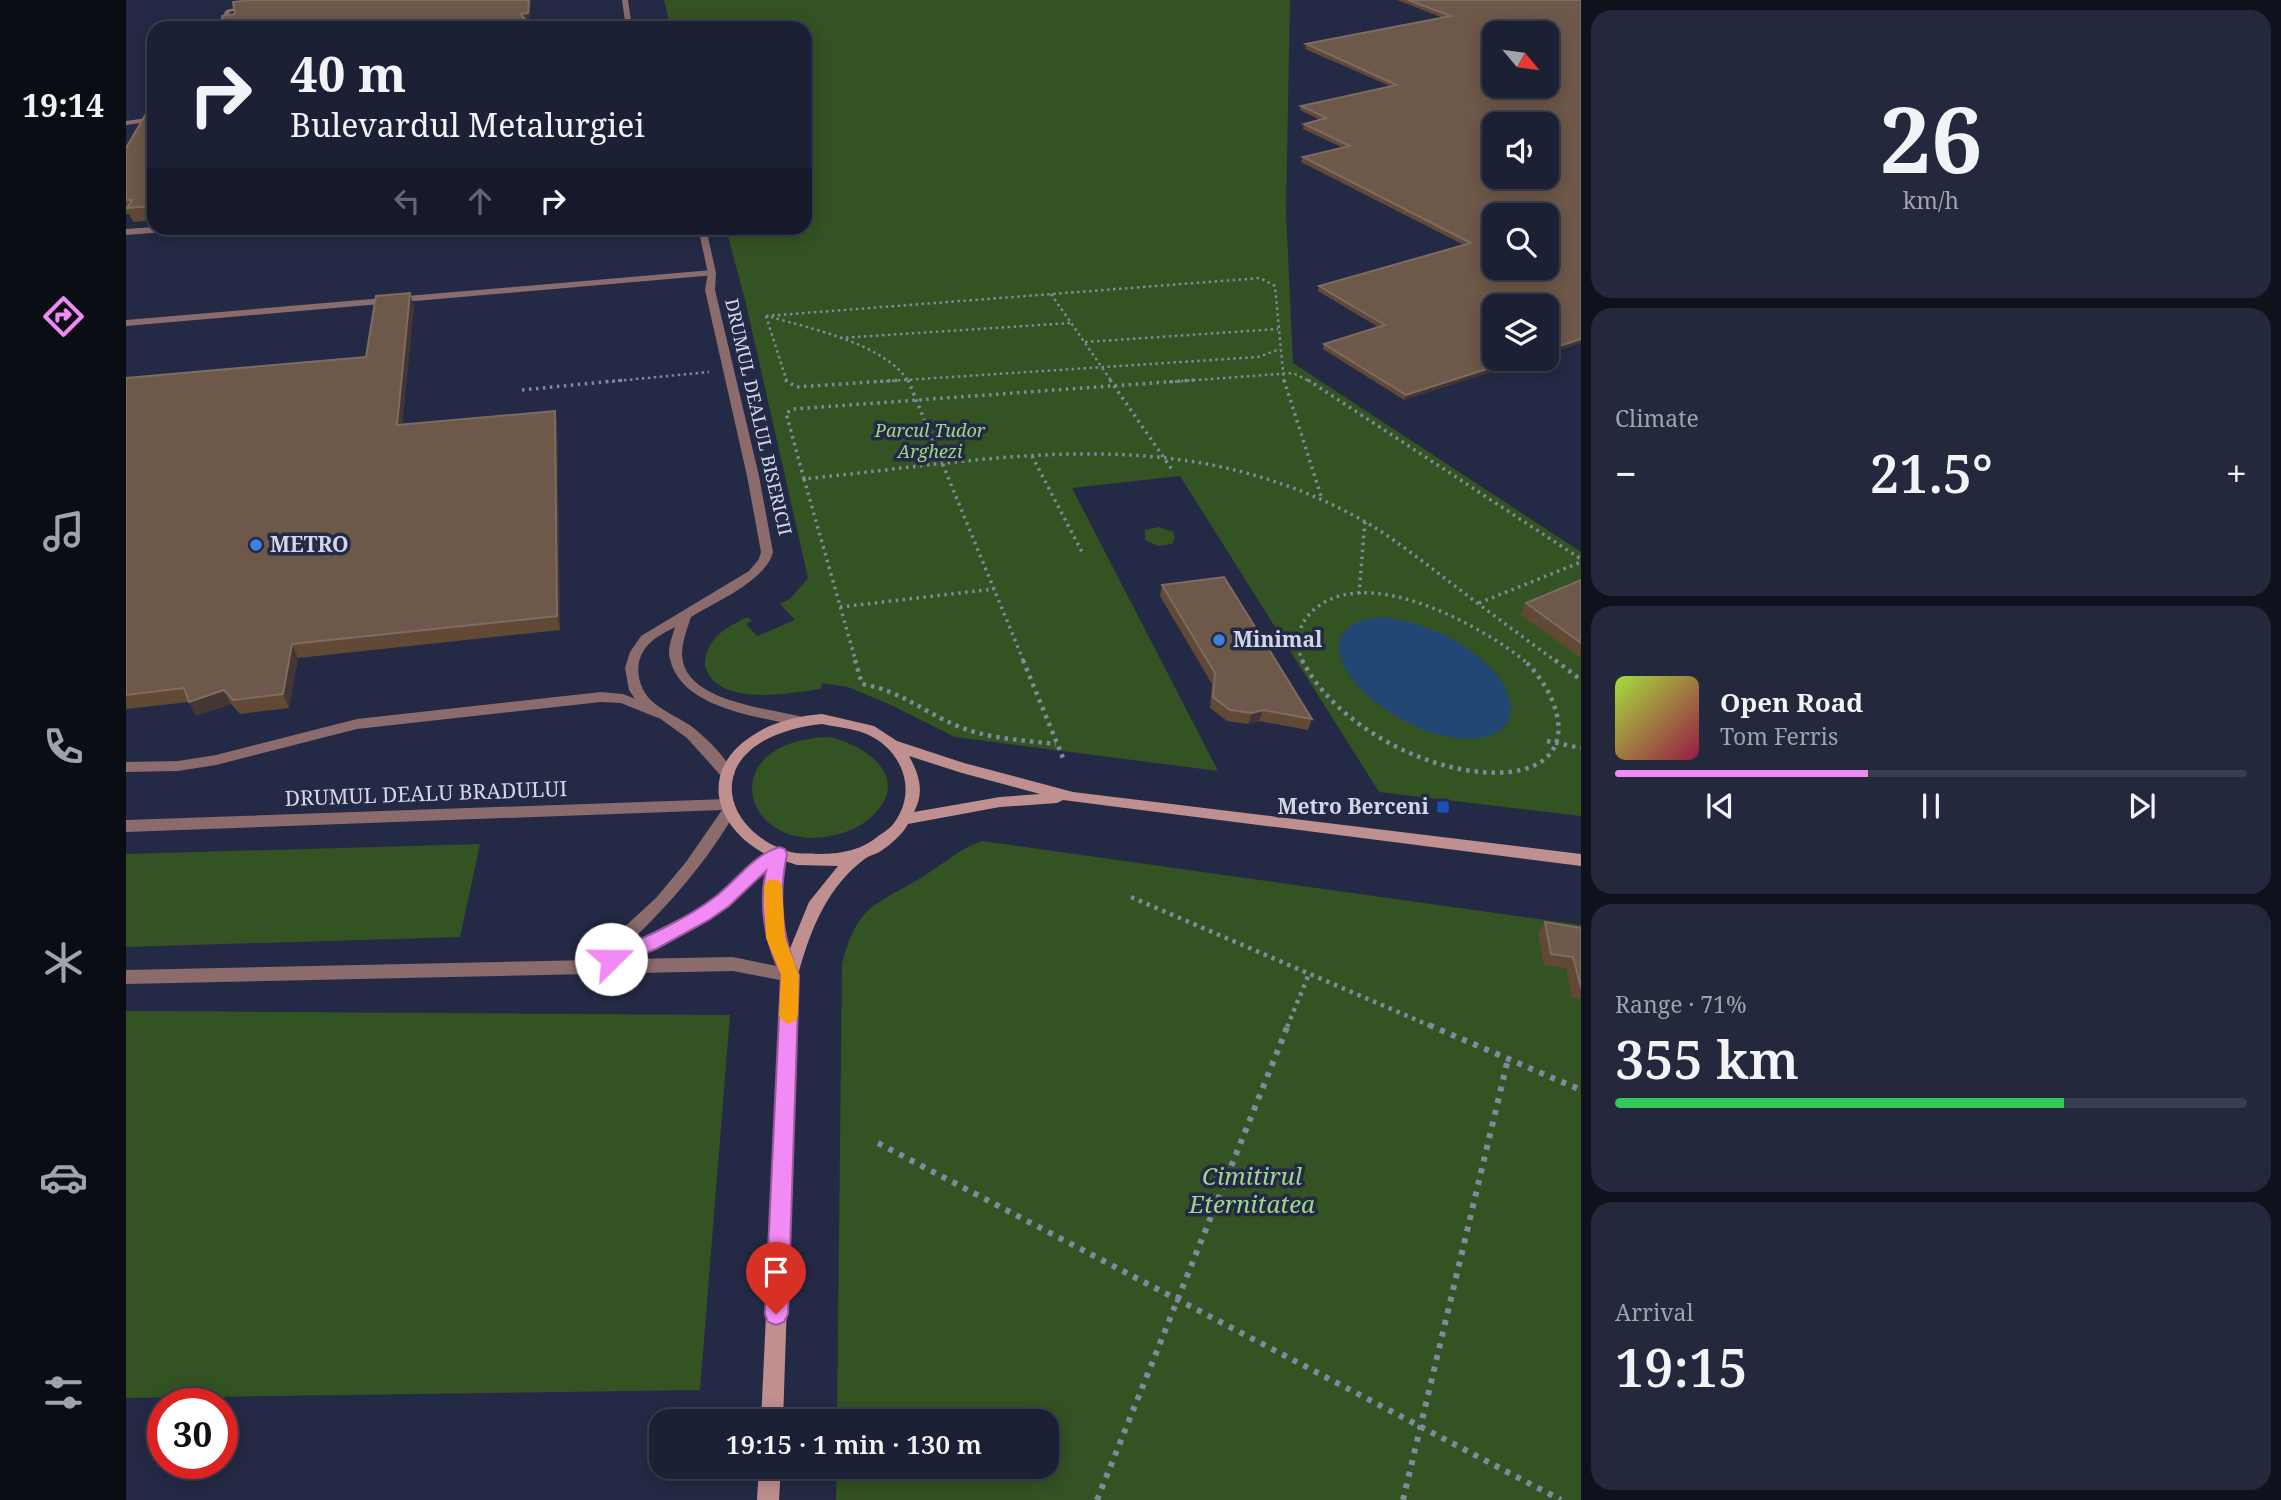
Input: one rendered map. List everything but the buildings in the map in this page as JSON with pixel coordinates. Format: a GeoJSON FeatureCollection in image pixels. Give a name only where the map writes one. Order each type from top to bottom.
{"type":"FeatureCollection","features":[{"type":"Feature","properties":{"kind":"main road"},"geometry":{"type":"LineString","coordinates":[[863,852],[821,860],[779,854],[751,840],[738,827],[728,808],[725,789],[728,774],[738,755],[755,739],[776,728],[801,721],[843,721],[863,726],[895,746],[962,768],[1073,797],[1581,860]]}},
{"type":"Feature","properties":{"kind":"main road"},"geometry":{"type":"LineString","coordinates":[[772,1409],[790,975],[797,948],[814,905],[837,876],[863,852],[895,832],[906,819],[914,800],[915,780],[909,762],[895,746]]}},
{"type":"Feature","properties":{"kind":"main road"},"geometry":{"type":"LineString","coordinates":[[906,819],[1000,802],[1073,797]]}},
{"type":"Feature","properties":{"kind":"main road"},"geometry":{"type":"LineString","coordinates":[[779,854],[774,876],[773,924],[779,953],[790,975]]}},
{"type":"Feature","properties":{"kind":"main road"},"geometry":{"type":"LineString","coordinates":[[768,1500],[769,1479]]}},
{"type":"Feature","properties":{"kind":"street"},"geometry":{"type":"LineString","coordinates":[[625,0],[628,21]]}},
{"type":"Feature","properties":{"kind":"street"},"geometry":{"type":"LineString","coordinates":[[223,21],[228,11],[255,5]]}},
{"type":"Feature","properties":{"kind":"street"},"geometry":{"type":"LineString","coordinates":[[126,123],[147,120]]}},
{"type":"Feature","properties":{"kind":"street"},"geometry":{"type":"LineString","coordinates":[[126,232],[147,230]]}},
{"type":"Feature","properties":{"kind":"street","name":"DRUMUL DEALUL BISERICII"},"geometry":{"type":"LineString","coordinates":[[704,235],[712,273],[710,290],[768,547],[765,560],[753,574],[685,616],[657,629],[638,647],[631,676],[639,697],[688,732],[716,758],[728,774]]}},
{"type":"Feature","properties":{"kind":"street"},"geometry":{"type":"LineString","coordinates":[[126,323],[712,273]]}},
{"type":"Feature","properties":{"kind":"street"},"geometry":{"type":"LineString","coordinates":[[685,616],[675,655],[681,675],[688,684],[722,701],[801,721]]}},
{"type":"Feature","properties":{"kind":"street"},"geometry":{"type":"LineString","coordinates":[[126,766],[178,766],[216,760],[357,724],[601,697],[623,699],[658,713]]}},
{"type":"Feature","properties":{"kind":"street"},"geometry":{"type":"LineString","coordinates":[[592,967],[662,902],[691,866],[728,808]]}},
{"type":"Feature","properties":{"kind":"street","name":"DRUMUL DEALU BRADULUI"},"geometry":{"type":"LineString","coordinates":[[126,826],[728,808]]}},
{"type":"Feature","properties":{"kind":"street"},"geometry":{"type":"LineString","coordinates":[[592,967],[650,944],[702,914],[722,901],[755,870],[779,854]]}},
{"type":"Feature","properties":{"kind":"street"},"geometry":{"type":"LineString","coordinates":[[126,977],[733,964],[790,975]]}},
{"type":"Feature","properties":{"kind":"path"},"geometry":{"type":"LineString","coordinates":[[766,316],[1261,278],[1275,286],[1284,385],[1322,499]]}},
{"type":"Feature","properties":{"kind":"path"},"geometry":{"type":"LineString","coordinates":[[1051,294],[1173,471]]}},
{"type":"Feature","properties":{"kind":"path"},"geometry":{"type":"LineString","coordinates":[[766,316],[839,338],[884,358],[908,379],[1063,758]]}},
{"type":"Feature","properties":{"kind":"path"},"geometry":{"type":"LineString","coordinates":[[766,316],[785,382],[790,386],[1258,357],[1280,349]]}},
{"type":"Feature","properties":{"kind":"path"},"geometry":{"type":"LineString","coordinates":[[839,338],[1071,323]]}},
{"type":"Feature","properties":{"kind":"path"},"geometry":{"type":"LineString","coordinates":[[1084,342],[1278,329]]}},
{"type":"Feature","properties":{"kind":"path"},"geometry":{"type":"LineString","coordinates":[[522,390],[704,372]]}},
{"type":"Feature","properties":{"kind":"path"},"geometry":{"type":"LineString","coordinates":[[1057,744],[963,729],[900,692],[862,684],[786,413],[788,411],[1113,384],[1293,373],[1305,378],[1581,560]]}},
{"type":"Feature","properties":{"kind":"path"},"geometry":{"type":"LineString","coordinates":[[804,479],[1093,451],[1161,454],[1246,472],[1322,499],[1365,521],[1581,680]]}},
{"type":"Feature","properties":{"kind":"path"},"geometry":{"type":"LineString","coordinates":[[1032,456],[1083,554]]}},
{"type":"Feature","properties":{"kind":"path"},"geometry":{"type":"LineString","coordinates":[[1359,594],[1365,521]]}},
{"type":"Feature","properties":{"kind":"path"},"geometry":{"type":"LineString","coordinates":[[1478,603],[1581,560]]}},
{"type":"Feature","properties":{"kind":"path"},"geometry":{"type":"LineString","coordinates":[[840,607],[994,589]]}},
{"type":"Feature","properties":{"kind":"path"},"geometry":{"type":"LineString","coordinates":[[1359,594],[1384,594],[1453,615],[1499,642],[1532,670],[1552,696],[1561,722],[1559,744],[1543,762],[1513,771],[1473,771],[1411,754],[1358,723],[1325,694],[1312,679],[1298,645],[1299,629],[1309,612],[1323,602],[1359,594]]}},
{"type":"Feature","properties":{"kind":"path"},"geometry":{"type":"LineString","coordinates":[[1548,741],[1581,748]]}},
{"type":"Feature","properties":{"kind":"path"},"geometry":{"type":"LineString","coordinates":[[1131,897],[1581,1090]]}},
{"type":"Feature","properties":{"kind":"path"},"geometry":{"type":"LineString","coordinates":[[1097,1500],[1176,1298],[1309,974]]}},
{"type":"Feature","properties":{"kind":"path"},"geometry":{"type":"LineString","coordinates":[[1403,1500],[1508,1059]]}},
{"type":"Feature","properties":{"kind":"path"},"geometry":{"type":"LineString","coordinates":[[878,1143],[1561,1500]]}},
{"type":"Feature","properties":{"kind":"green space","name":"Parcul Tudor Arghezi"},"geometry":{"type":"Polygon","coordinates":[[[664,0],[1290,0],[1286,211],[1293,363],[1581,552],[1581,816],[1379,792],[1180,476],[1072,488],[1218,771],[955,737],[848,687],[822,683],[821,689],[756,695],[724,688],[712,679],[705,666],[706,657],[718,635],[748,617],[752,621],[746,624],[757,636],[795,620],[780,604],[791,598],[808,578],[728,235],[812,235],[812,21],[669,21],[664,0]]]}},
{"type":"Feature","properties":{"kind":"green space"},"geometry":{"type":"Polygon","coordinates":[[[1159,527],[1173,532],[1175,538],[1172,544],[1158,546],[1145,540],[1145,530],[1159,527]]]}},
{"type":"Feature","properties":{"kind":"green space"},"geometry":{"type":"Polygon","coordinates":[[[829,737],[859,748],[881,767],[887,779],[888,791],[882,805],[859,826],[831,836],[797,836],[774,827],[759,812],[752,793],[755,774],[768,756],[792,743],[829,737]]]}},
{"type":"Feature","properties":{"kind":"green space","name":"Cimitirul Eternitatea"},"geometry":{"type":"Polygon","coordinates":[[[982,841],[1581,925],[1581,1500],[836,1500],[837,1479],[1059,1479],[1059,1409],[837,1409],[842,964],[854,929],[870,909],[973,844],[982,841]]]}},
{"type":"Feature","properties":{"kind":"green space"},"geometry":{"type":"Polygon","coordinates":[[[480,844],[460,937],[126,947],[126,854],[480,844]]]}},
{"type":"Feature","properties":{"kind":"green space"},"geometry":{"type":"Polygon","coordinates":[[[126,1011],[730,1015],[700,1390],[238,1396],[238,1388],[147,1388],[147,1398],[126,1398],[126,1011]]]}},
{"type":"Feature","properties":{"kind":"water"},"geometry":{"type":"Polygon","coordinates":[[[1384,617],[1436,631],[1481,659],[1496,674],[1506,690],[1510,704],[1509,717],[1503,728],[1491,735],[1473,738],[1441,735],[1403,720],[1364,692],[1344,665],[1339,651],[1340,639],[1347,628],[1361,621],[1384,617]]]}},
{"type":"Feature","properties":{"kind":"slow traffic"},"geometry":{"type":"LineString","coordinates":[[773,886],[775,938],[790,975],[789,1015]]}},
{"type":"Feature","properties":{"kind":"place","name":"METRO"},"geometry":{"type":"Point","coordinates":[256,545]}},
{"type":"Feature","properties":{"kind":"place","name":"Minimal"},"geometry":{"type":"Point","coordinates":[1219,640]}},
{"type":"Feature","properties":{"kind":"place","name":"Metro Berceni"},"geometry":{"type":"Point","coordinates":[1443,807]}},
{"type":"Feature","properties":{"kind":"route"},"geometry":{"type":"LineString","coordinates":[[611,959],[650,944],[702,914],[722,901],[755,870],[779,854],[772,897],[773,924],[779,953],[790,975],[776,1314]]}}]}
